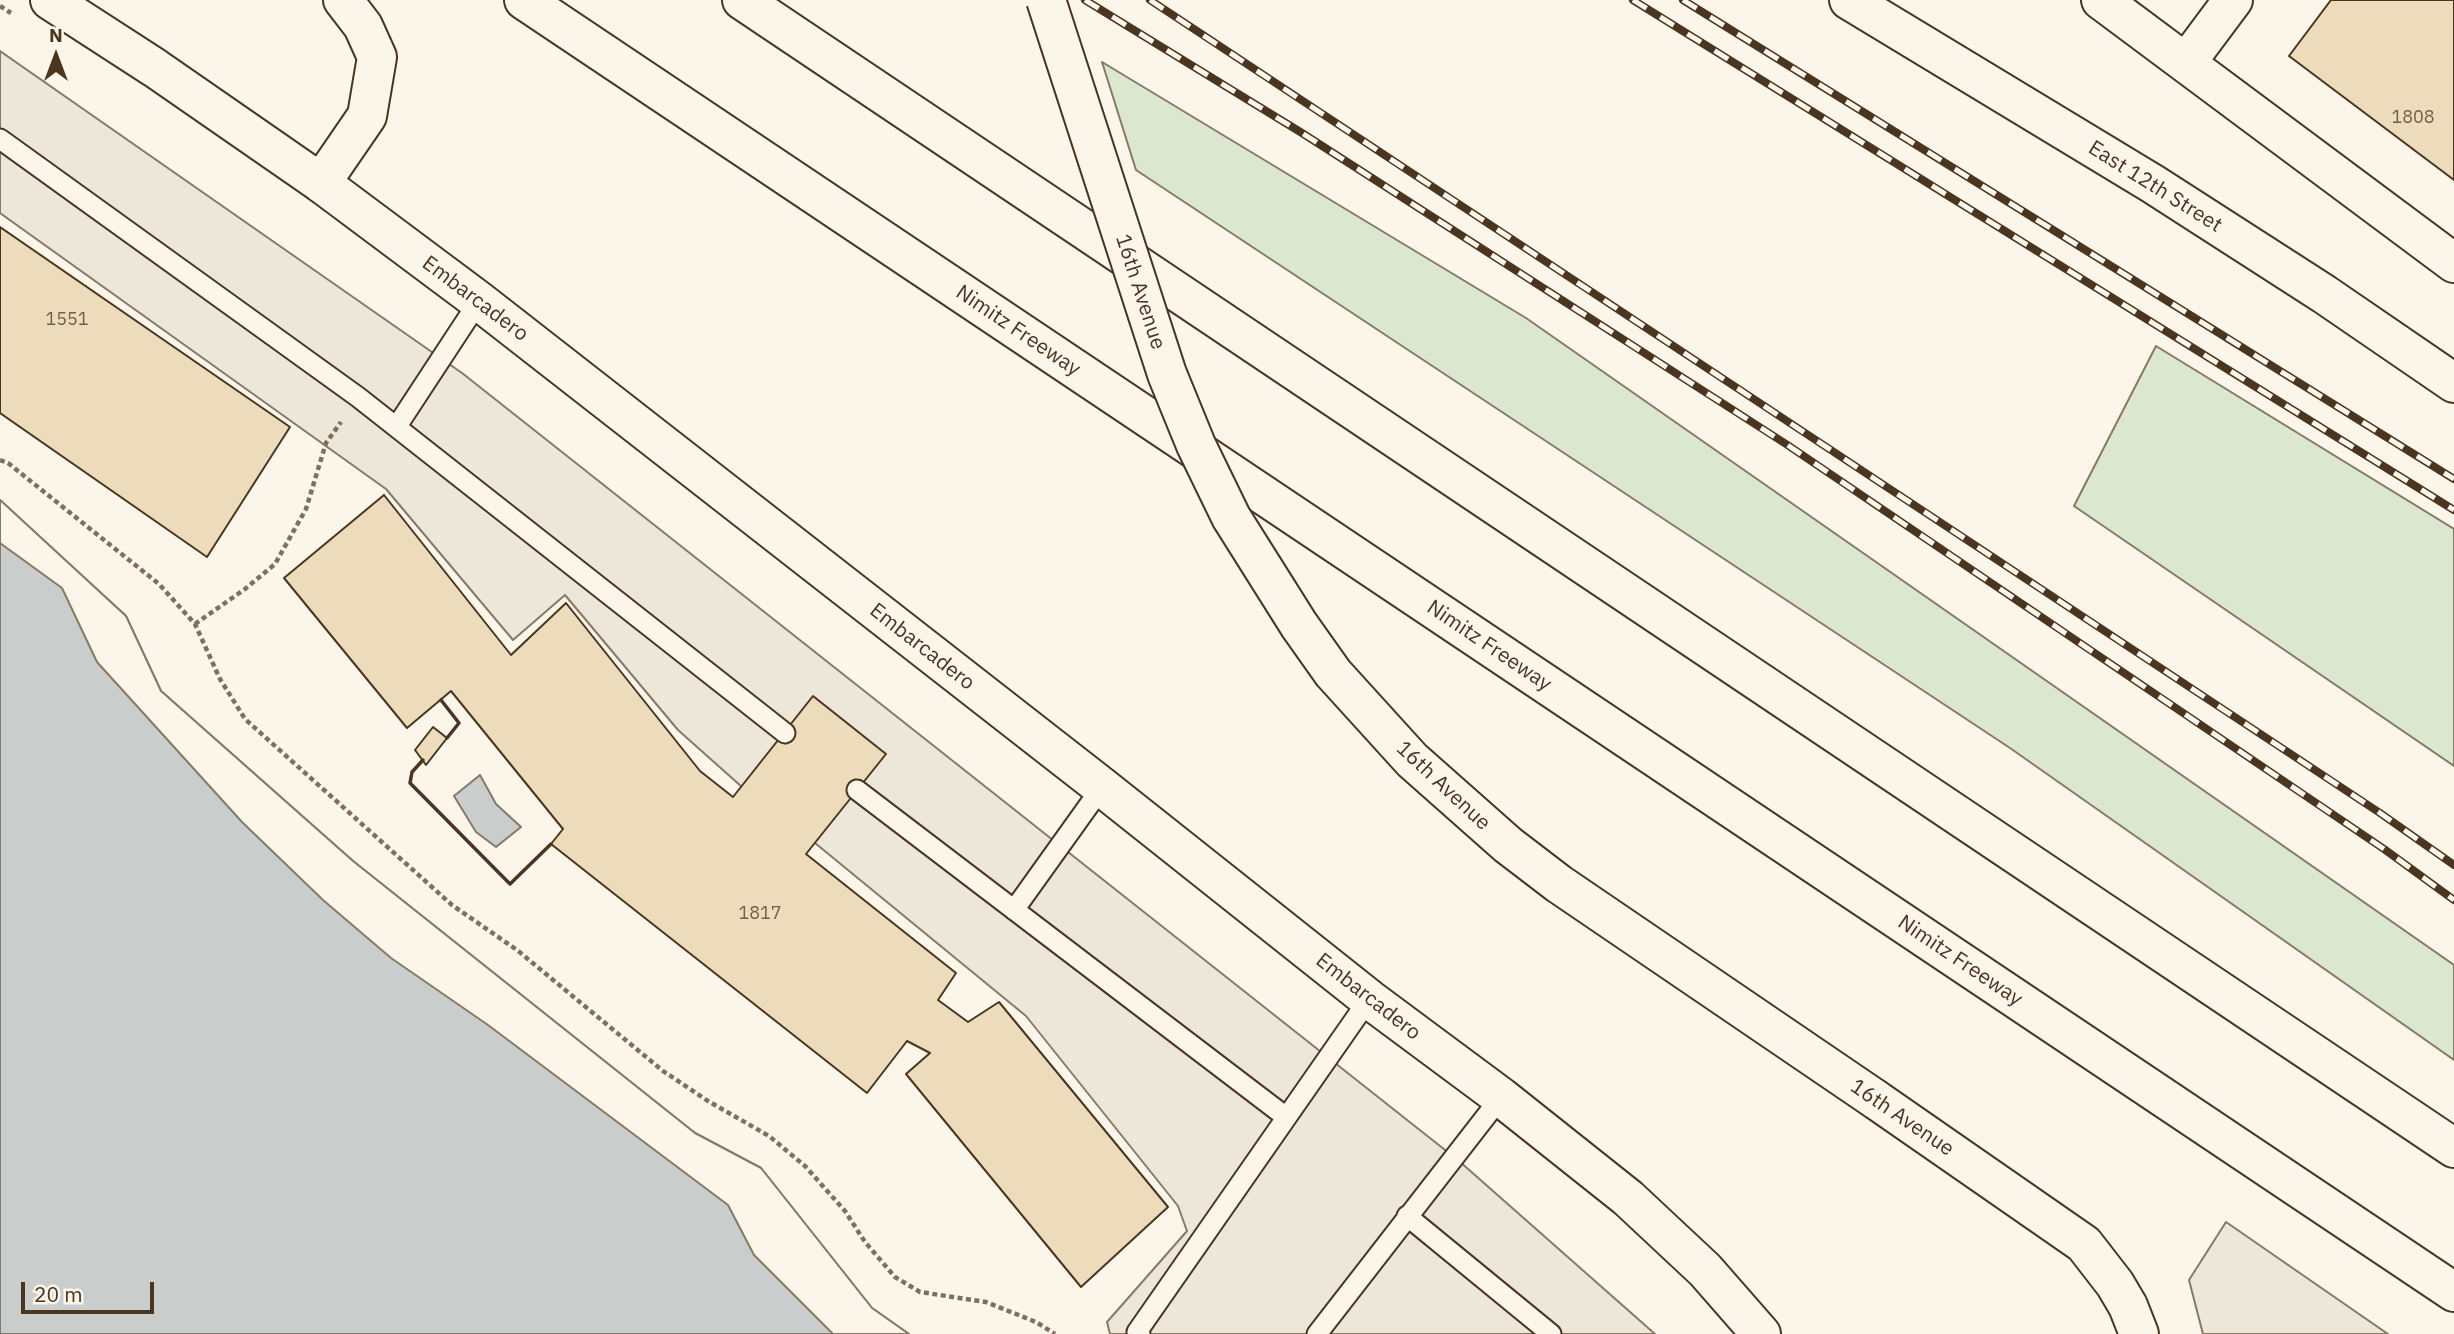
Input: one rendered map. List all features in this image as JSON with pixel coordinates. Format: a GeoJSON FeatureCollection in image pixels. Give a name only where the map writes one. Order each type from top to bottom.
{"type":"FeatureCollection","features":[{"type":"Feature","properties":{"kind":"main road","name":"Embarcadero"},"geometry":{"type":"LineString","coordinates":[[50,0],[155,68],[321,183],[479,301],[1369,999],[1500,1097],[1628,1198],[1705,1270],[1761,1334]]}},
{"type":"Feature","properties":{"kind":"main road"},"geometry":{"type":"LineString","coordinates":[[321,183],[367,116],[377,57],[363,26],[343,0]]}},
{"type":"Feature","properties":{"kind":"main road","name":"Nimitz Freeway"},"geometry":{"type":"LineString","coordinates":[[524,0],[2454,1292]]}},
{"type":"Feature","properties":{"kind":"main road"},"geometry":{"type":"LineString","coordinates":[[742,0],[2454,1148]]}},
{"type":"Feature","properties":{"kind":"main road","name":"16th Avenue"},"geometry":{"type":"LineString","coordinates":[[1046,0],[1167,374],[1196,445],[1231,517],[1298,625],[1333,673],[1412,760],[1508,845],[1559,884],[2084,1244],[2115,1284],[2128,1306],[2139,1334]]}},
{"type":"Feature","properties":{"kind":"main road","name":"East 12th Street"},"geometry":{"type":"LineString","coordinates":[[1849,0],[2153,184],[2324,294],[2454,383]]}},
{"type":"Feature","properties":{"kind":"main road"},"geometry":{"type":"LineString","coordinates":[[2101,0],[2454,263]]}},
{"type":"Feature","properties":{"kind":"main road"},"geometry":{"type":"LineString","coordinates":[[2186,63],[2233,0]]}},
{"type":"Feature","properties":{"kind":"lane"},"geometry":{"type":"LineString","coordinates":[[0,139],[397,426],[785,733]]}},
{"type":"Feature","properties":{"kind":"lane"},"geometry":{"type":"LineString","coordinates":[[397,426],[479,301]]}},
{"type":"Feature","properties":{"kind":"lane"},"geometry":{"type":"LineString","coordinates":[[1014,910],[1102,788]]}},
{"type":"Feature","properties":{"kind":"lane"},"geometry":{"type":"LineString","coordinates":[[857,790],[1286,1118]]}},
{"type":"Feature","properties":{"kind":"lane"},"geometry":{"type":"LineString","coordinates":[[1140,1334],[1137,1332],[1369,999]]}},
{"type":"Feature","properties":{"kind":"lane"},"geometry":{"type":"LineString","coordinates":[[1317,1334],[1500,1097]]}},
{"type":"Feature","properties":{"kind":"lane"},"geometry":{"type":"LineString","coordinates":[[1407,1216],[1550,1334]]}},
{"type":"Feature","properties":{"kind":"path"},"geometry":{"type":"LineString","coordinates":[[195,624],[275,564],[306,509],[326,443],[358,397]]}},
{"type":"Feature","properties":{"kind":"path"},"geometry":{"type":"LineString","coordinates":[[0,460],[8,463],[159,584],[195,624],[220,680],[245,719],[452,905],[517,950],[663,1071],[769,1136],[796,1159],[845,1212],[864,1242],[895,1277],[920,1292],[986,1302],[1036,1322],[1055,1334]]}},
{"type":"Feature","properties":{"kind":"green space"},"geometry":{"type":"Polygon","coordinates":[[[1102,62],[1526,318],[2454,965],[2454,1060],[2010,748],[1136,170],[1102,62]]]}},
{"type":"Feature","properties":{"kind":"green space"},"geometry":{"type":"Polygon","coordinates":[[[2156,346],[2454,529],[2454,766],[2074,506],[2156,346]]]}},
{"type":"Feature","properties":{"kind":"shaded area"},"geometry":{"type":"Polygon","coordinates":[[[0,51],[462,373],[1459,1161],[1655,1334],[1110,1334],[1107,1322],[1187,1231],[1178,1206],[1026,1016],[815,843],[742,787],[678,730],[565,595],[513,640],[386,489],[0,213],[0,51]]]}},
{"type":"Feature","properties":{"kind":"shaded area"},"geometry":{"type":"Polygon","coordinates":[[[0,500],[126,616],[161,691],[353,861],[695,1133],[761,1168],[872,1308],[909,1334],[0,1334],[0,500]]]}},
{"type":"Feature","properties":{"kind":"shaded area"},"geometry":{"type":"Polygon","coordinates":[[[480,775],[496,804],[521,827],[496,847],[476,832],[454,796],[480,775]]]}},
{"type":"Feature","properties":{"kind":"shaded area"},"geometry":{"type":"Polygon","coordinates":[[[2226,1222],[2388,1334],[2203,1334],[2189,1280],[2226,1222]]]}},
{"type":"Feature","properties":{"kind":"pier"},"geometry":{"type":"Polygon","coordinates":[[[0,500],[126,616],[161,691],[353,861],[695,1133],[761,1168],[872,1308],[909,1334],[833,1334],[754,1255],[728,1205],[488,1025],[391,958],[323,900],[242,822],[97,662],[62,588],[0,543],[0,500]]]}},
{"type":"Feature","properties":{"kind":"building"},"geometry":{"type":"Polygon","coordinates":[[[2331,0],[2454,0],[2454,180],[2289,56],[2331,0]]]}},
{"type":"Feature","properties":{"kind":"building"},"geometry":{"type":"Polygon","coordinates":[[[0,227],[290,427],[207,557],[0,413],[0,227]]]}},
{"type":"Feature","properties":{"kind":"building"},"geometry":{"type":"Polygon","coordinates":[[[384,495],[511,655],[566,603],[700,771],[733,797],[813,696],[886,754],[806,854],[956,973],[938,1000],[968,1022],[999,1002],[1168,1207],[1081,1287],[906,1074],[930,1053],[907,1041],[867,1093],[551,844],[563,829],[451,691],[407,728],[284,578],[384,495]]]}},
{"type":"Feature","properties":{"kind":"building"},"geometry":{"type":"Polygon","coordinates":[[[433,727],[447,738],[426,765],[415,750],[433,727]]]}},
{"type":"Feature","properties":{"kind":"railway"},"geometry":{"type":"LineString","coordinates":[[1085,0],[1302,133],[1786,444],[2384,849],[2454,900]]}},
{"type":"Feature","properties":{"kind":"railway"},"geometry":{"type":"LineString","coordinates":[[1150,0],[2380,813],[2454,865]]}},
{"type":"Feature","properties":{"kind":"railway"},"geometry":{"type":"LineString","coordinates":[[1633,0],[2454,510]]}},
{"type":"Feature","properties":{"kind":"railway"},"geometry":{"type":"LineString","coordinates":[[1683,0],[2454,479]]}},
{"type":"Feature","properties":{"kind":"wall"},"geometry":{"type":"LineString","coordinates":[[441,700],[459,723],[447,738]]}},
{"type":"Feature","properties":{"kind":"wall"},"geometry":{"type":"LineString","coordinates":[[423,760],[412,772],[410,783],[510,884],[551,844]]}}]}
